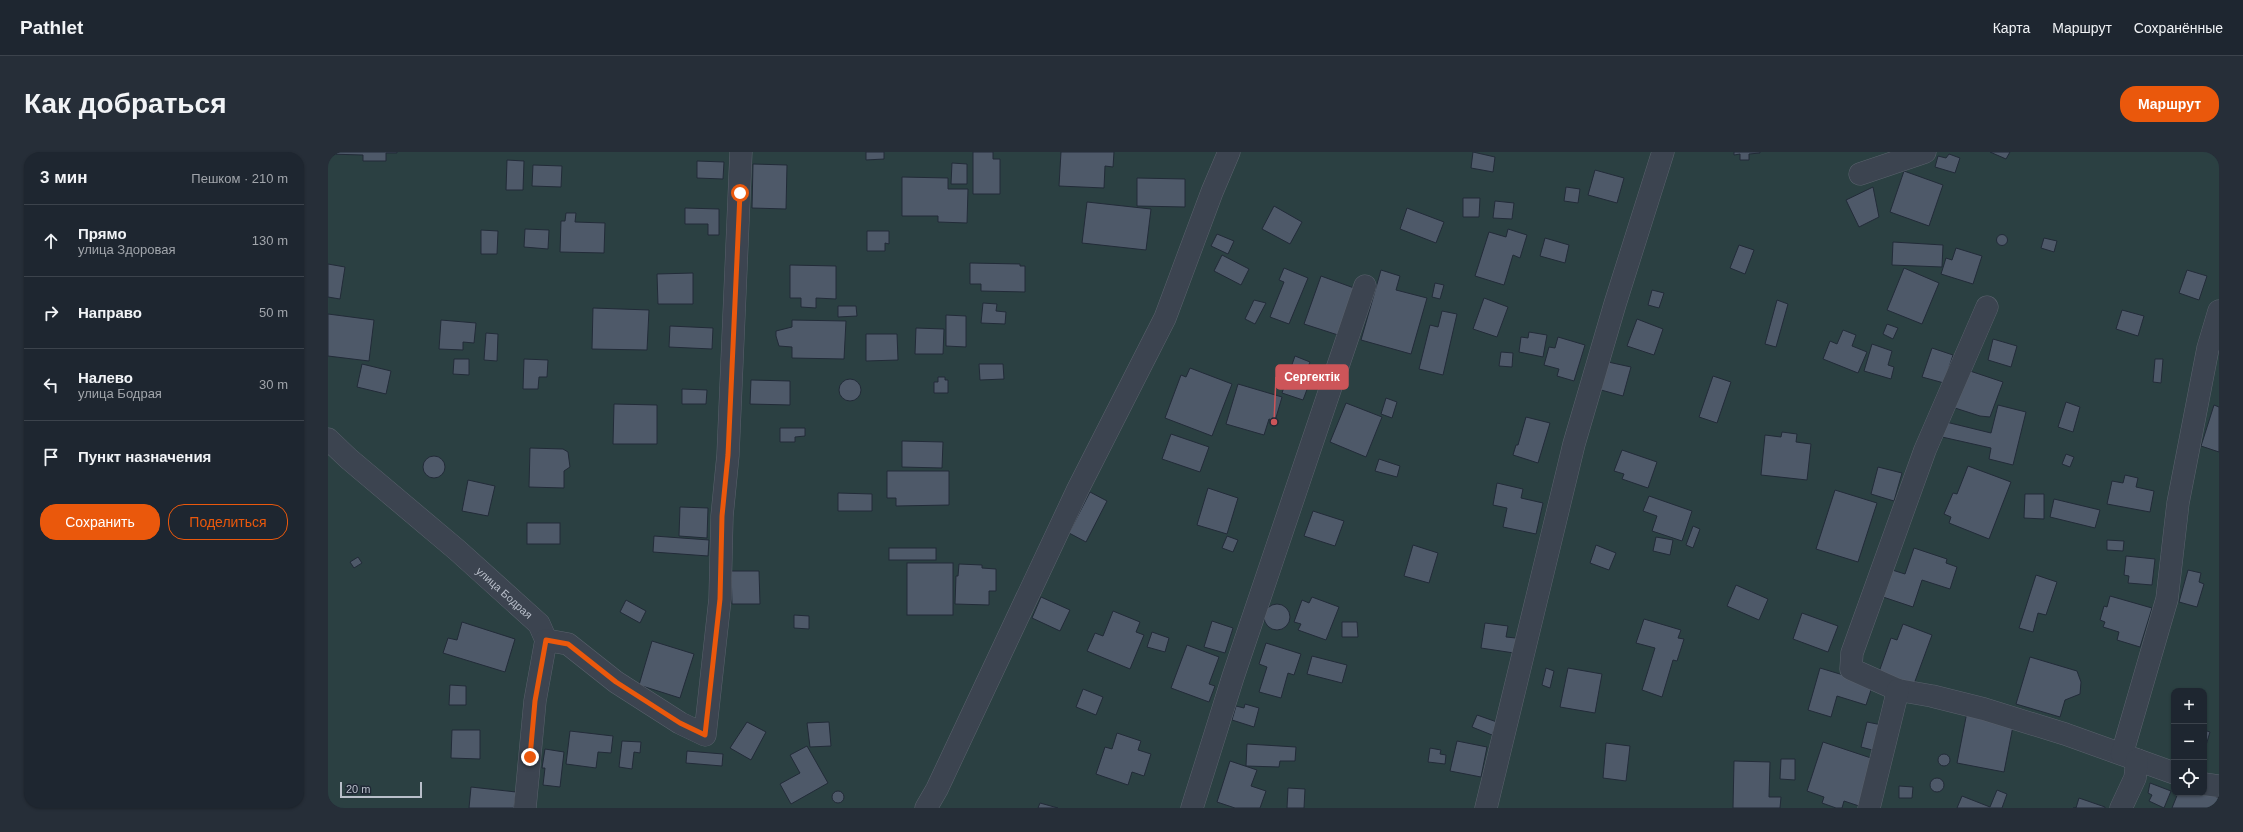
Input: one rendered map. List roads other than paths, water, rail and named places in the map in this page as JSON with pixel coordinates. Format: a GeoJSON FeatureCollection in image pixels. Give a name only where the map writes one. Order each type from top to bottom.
{"type":"FeatureCollection","features":[{"type":"Feature","properties":{"kind":"street"},"geometry":{"type":"LineString","coordinates":[[524,808],[535,701],[546,640],[568,644],[616,682],[680,723],[705,735],[720,599],[722,516],[728,455],[741,152]]}},
{"type":"Feature","properties":{"kind":"street"},"geometry":{"type":"LineString","coordinates":[[926,808],[937,789],[1078,489],[1165,318],[1212,192],[1230,152]]}},
{"type":"Feature","properties":{"kind":"street"},"geometry":{"type":"LineString","coordinates":[[1486,808],[1574,444],[1615,304],[1663,152]]}},
{"type":"Feature","properties":{"kind":"street"},"geometry":{"type":"LineString","coordinates":[[1860,174],[1925,152]]}},
{"type":"Feature","properties":{"kind":"street"},"geometry":{"type":"LineString","coordinates":[[1192,808],[1234,677],[1365,286]]}},
{"type":"Feature","properties":{"kind":"street"},"geometry":{"type":"LineString","coordinates":[[1987,307],[1925,450],[1852,654],[1851,669],[1898,690],[1932,696],[1984,709],[2171,772]]}},
{"type":"Feature","properties":{"kind":"street"},"geometry":{"type":"LineString","coordinates":[[2121,808],[2135,778],[2130,757],[2166,599],[2185,466],[2207,355],[2219,311]]}},
{"type":"Feature","properties":{"kind":"street","name":"улица Бодрая"},"geometry":{"type":"LineString","coordinates":[[328,439],[349,459],[457,550],[539,624],[546,640]]}},
{"type":"Feature","properties":{"kind":"street"},"geometry":{"type":"LineString","coordinates":[[1869,808],[1898,690]]}},
{"type":"Feature","properties":{"kind":"street"},"geometry":{"type":"LineString","coordinates":[[2207,784],[2219,786]]}},
{"type":"Feature","properties":{"kind":"place","name":"Сергектік"},"geometry":{"type":"Point","coordinates":[1274,422]}}]}
